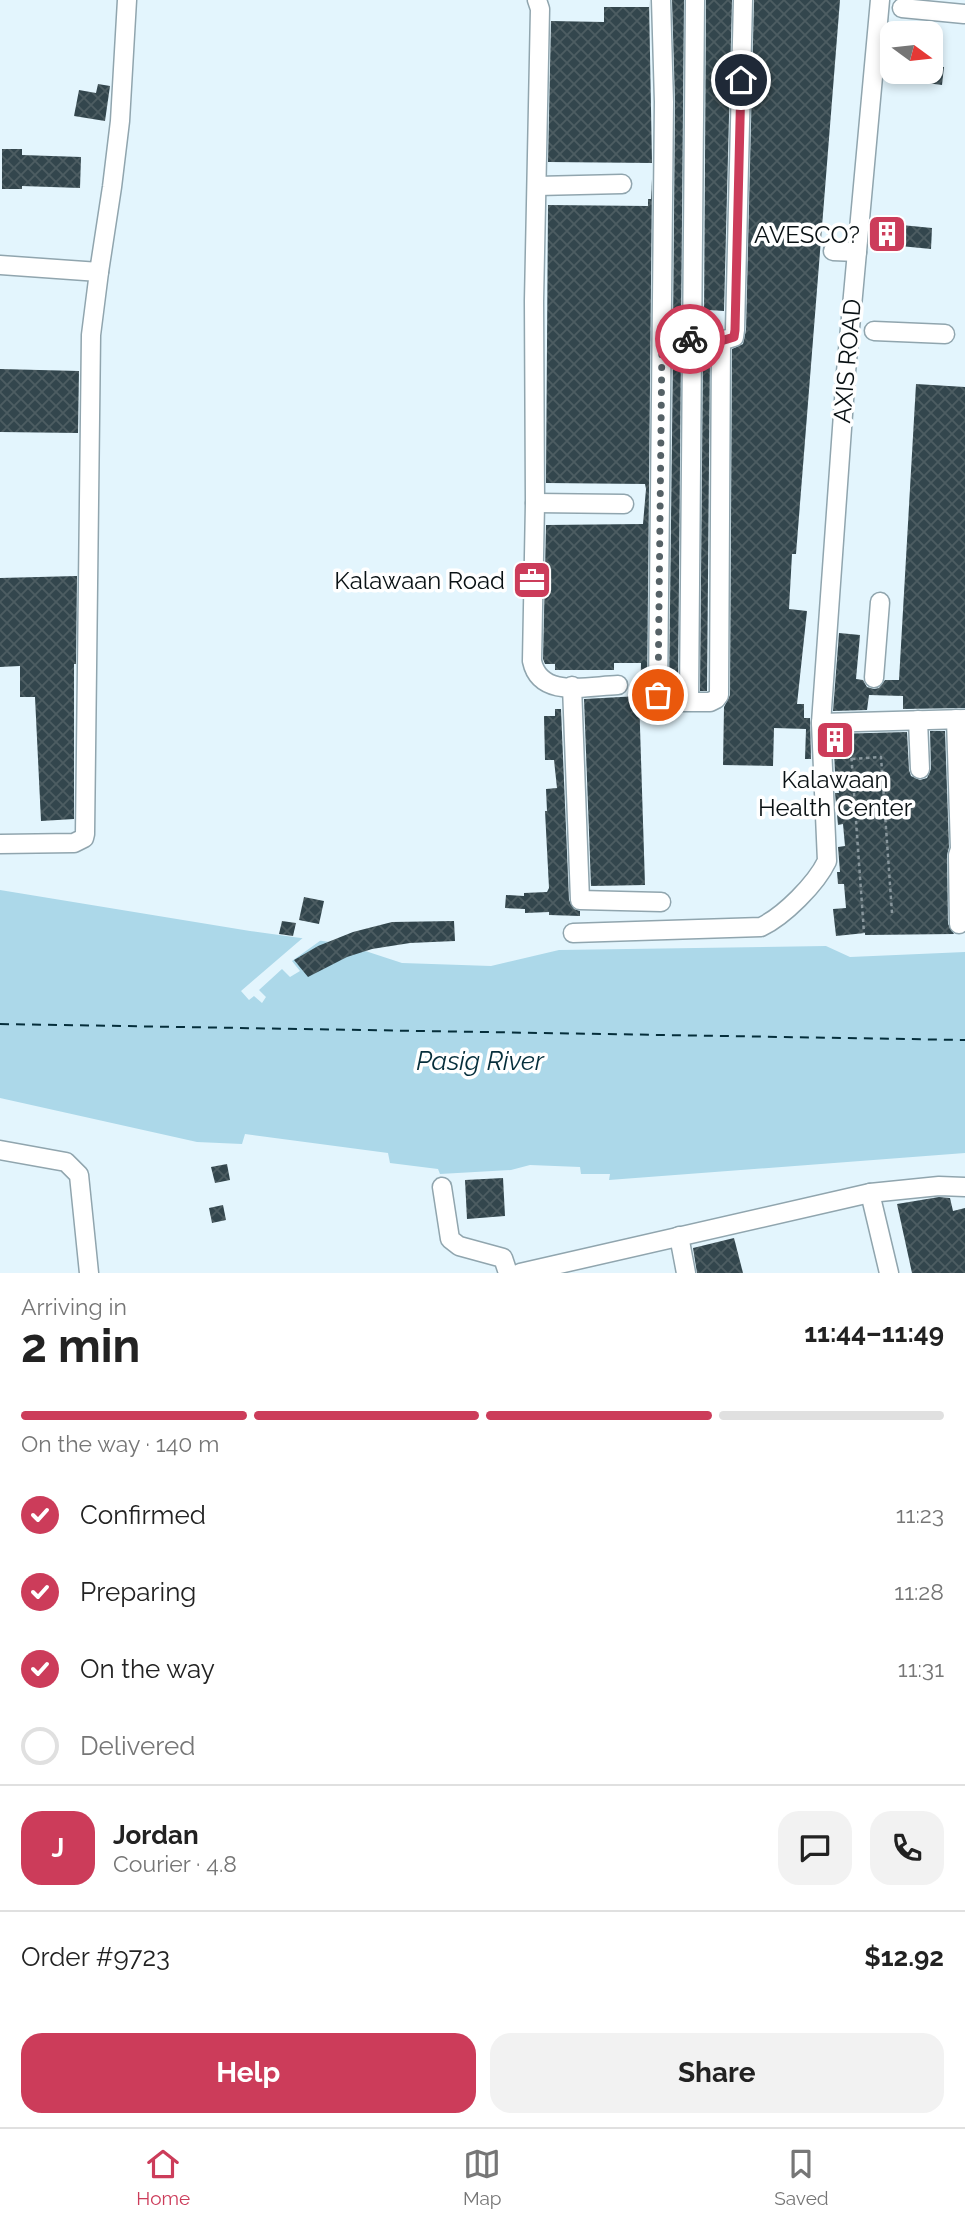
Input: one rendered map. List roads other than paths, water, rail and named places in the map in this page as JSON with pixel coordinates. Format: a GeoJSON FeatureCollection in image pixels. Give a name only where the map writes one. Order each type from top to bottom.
{"type":"FeatureCollection","features":[{"type":"Feature","properties":{"kind":"street"},"geometry":{"type":"LineString","coordinates":[[0,844],[74,843],[84,838],[85,834],[91,335],[120,121],[127,0]]}},
{"type":"Feature","properties":{"kind":"street"},"geometry":{"type":"LineString","coordinates":[[537,0],[540,9],[534,301],[535,502],[532,661],[539,679],[549,686],[618,685]]}},
{"type":"Feature","properties":{"kind":"street"},"geometry":{"type":"LineString","coordinates":[[661,0],[664,102],[658,695],[665,702],[710,702],[719,695],[721,341]]}},
{"type":"Feature","properties":{"kind":"street"},"geometry":{"type":"LineString","coordinates":[[690,701],[695,0]]}},
{"type":"Feature","properties":{"kind":"street"},"geometry":{"type":"LineString","coordinates":[[662,340],[721,341],[734,337],[743,0]]}},
{"type":"Feature","properties":{"kind":"street","name":"AXIS ROAD"},"geometry":{"type":"LineString","coordinates":[[573,933],[761,927],[780,916],[810,884],[827,860],[821,723],[853,373],[857,252],[880,0]]}},
{"type":"Feature","properties":{"kind":"street"},"geometry":{"type":"LineString","coordinates":[[902,8],[964,14]]}},
{"type":"Feature","properties":{"kind":"street"},"geometry":{"type":"LineString","coordinates":[[537,186],[622,184]]}},
{"type":"Feature","properties":{"kind":"street"},"geometry":{"type":"LineString","coordinates":[[833,251],[857,252]]}},
{"type":"Feature","properties":{"kind":"street"},"geometry":{"type":"LineString","coordinates":[[0,265],[99,272]]}},
{"type":"Feature","properties":{"kind":"street"},"geometry":{"type":"LineString","coordinates":[[874,331],[945,334]]}},
{"type":"Feature","properties":{"kind":"street"},"geometry":{"type":"LineString","coordinates":[[535,502],[624,504]]}},
{"type":"Feature","properties":{"kind":"street"},"geometry":{"type":"LineString","coordinates":[[874,678],[880,602]]}},
{"type":"Feature","properties":{"kind":"street"},"geometry":{"type":"LineString","coordinates":[[572,687],[580,900],[661,902]]}},
{"type":"Feature","properties":{"kind":"street"},"geometry":{"type":"LineString","coordinates":[[821,723],[960,719],[959,924]]}},
{"type":"Feature","properties":{"kind":"street"},"geometry":{"type":"LineString","coordinates":[[918,720],[920,769]]}},
{"type":"Feature","properties":{"kind":"street"},"geometry":{"type":"LineString","coordinates":[[0,1150],[66,1162],[79,1175],[89,1273]]}},
{"type":"Feature","properties":{"kind":"street"},"geometry":{"type":"LineString","coordinates":[[520,1273],[576,1266],[679,1236],[870,1193],[940,1186],[965,1187]]}},
{"type":"Feature","properties":{"kind":"street"},"geometry":{"type":"LineString","coordinates":[[442,1187],[450,1240],[458,1246],[503,1258],[508,1273]]}},
{"type":"Feature","properties":{"kind":"street"},"geometry":{"type":"LineString","coordinates":[[870,1193],[888,1273]]}},
{"type":"Feature","properties":{"kind":"street"},"geometry":{"type":"LineString","coordinates":[[679,1236],[686,1273]]}},
{"type":"Feature","properties":{"kind":"water","name":"Pasig River"},"geometry":{"type":"Polygon","coordinates":[[[0,890],[344,944],[402,963],[491,966],[559,950],[826,946],[850,957],[965,952],[965,1153],[609,1180],[610,1174],[581,1174],[580,1167],[530,1165],[511,1170],[440,1174],[438,1169],[390,1163],[388,1153],[245,1134],[242,1144],[197,1142],[0,1098],[0,890]]]}},
{"type":"Feature","properties":{"kind":"place","name":"AVESCO?"},"geometry":{"type":"Point","coordinates":[887,234]}},
{"type":"Feature","properties":{"kind":"place","name":"Kalawaan Road"},"geometry":{"type":"Point","coordinates":[532,580]}},
{"type":"Feature","properties":{"kind":"place","name":"Kalawaan Health Center"},"geometry":{"type":"Point","coordinates":[835,740]}}]}
